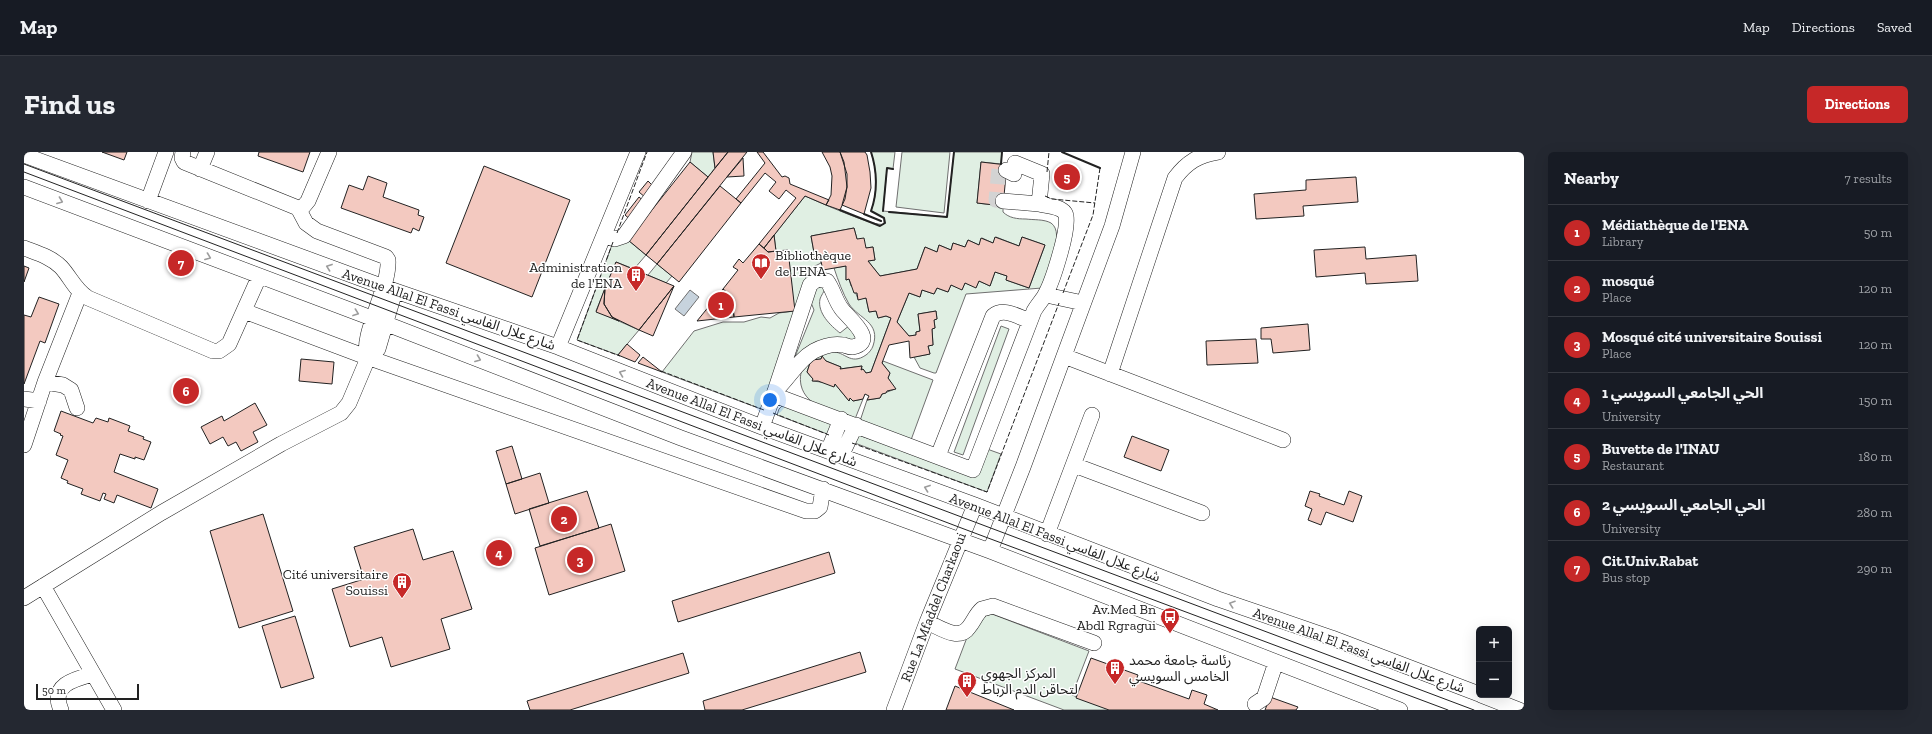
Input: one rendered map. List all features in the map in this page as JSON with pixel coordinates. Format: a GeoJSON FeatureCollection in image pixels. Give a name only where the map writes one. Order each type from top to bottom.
{"type":"FeatureCollection","features":[{"type":"Feature","properties":{"kind":"street"},"geometry":{"type":"LineString","coordinates":[[148,201],[166,152]]}},
{"type":"Feature","properties":{"kind":"street"},"geometry":{"type":"LineString","coordinates":[[183,152],[182,158],[184,162],[298,208],[303,207],[308,201],[328,152]]}},
{"type":"Feature","properties":{"kind":"street"},"geometry":{"type":"LineString","coordinates":[[200,169],[207,152]]}},
{"type":"Feature","properties":{"kind":"street"},"geometry":{"type":"LineString","coordinates":[[558,347],[638,152]]}},
{"type":"Feature","properties":{"kind":"street"},"geometry":{"type":"LineString","coordinates":[[604,236],[615,239],[624,236],[684,152]]}},
{"type":"Feature","properties":{"kind":"street"},"geometry":{"type":"LineString","coordinates":[[990,551],[1112,226],[1133,152]]}},
{"type":"Feature","properties":{"kind":"street"},"geometry":{"type":"LineString","coordinates":[[1110,374],[1175,178],[1188,163],[1195,158],[1218,152]]}},
{"type":"Feature","properties":{"kind":"street","name":"Avenue Allal El Fassi شارع علال الفاسي"},"geometry":{"type":"LineString","coordinates":[[24,155],[390,289],[558,347],[762,427],[974,505],[1218,599],[1332,638],[1476,693]]}},
{"type":"Feature","properties":{"kind":"street"},"geometry":{"type":"LineString","coordinates":[[1006,170],[1014,174],[1016,163],[1042,174],[1039,204]]}},
{"type":"Feature","properties":{"kind":"street"},"geometry":{"type":"LineString","coordinates":[[24,187],[379,321],[681,438],[990,551],[1276,662],[1381,706],[1400,710]]}},
{"type":"Feature","properties":{"kind":"street"},"geometry":{"type":"LineString","coordinates":[[775,393],[841,420],[974,470],[1030,321],[1040,300],[1046,295],[1063,244],[1067,219],[1065,213],[1060,209],[1039,204],[1003,201]]}},
{"type":"Feature","properties":{"kind":"street"},"geometry":{"type":"LineString","coordinates":[[24,598],[161,512],[341,413],[349,402],[368,358],[366,345],[379,321],[390,289],[387,258],[317,231],[306,223],[298,208]]}},
{"type":"Feature","properties":{"kind":"street"},"geometry":{"type":"LineString","coordinates":[[24,248],[56,263],[80,293],[213,351],[219,351],[229,344],[260,277]]}},
{"type":"Feature","properties":{"kind":"street"},"geometry":{"type":"LineString","coordinates":[[762,427],[775,393],[810,285],[812,281],[822,279],[827,281],[841,309],[858,326],[862,333],[860,344],[850,347],[835,344],[825,346],[814,351],[806,357],[775,393]]}},
{"type":"Feature","properties":{"kind":"street"},"geometry":{"type":"LineString","coordinates":[[24,445],[31,400],[45,382],[80,293]]}},
{"type":"Feature","properties":{"kind":"street"},"geometry":{"type":"LineString","coordinates":[[1046,295],[1083,303]]}},
{"type":"Feature","properties":{"kind":"street"},"geometry":{"type":"LineString","coordinates":[[244,311],[368,358],[806,511],[815,511],[820,507],[823,489]]}},
{"type":"Feature","properties":{"kind":"street"},"geometry":{"type":"LineString","coordinates":[[938,456],[992,316],[1000,312],[1005,312],[1030,321]]}},
{"type":"Feature","properties":{"kind":"street"},"geometry":{"type":"LineString","coordinates":[[1064,356],[1283,440]]}},
{"type":"Feature","properties":{"kind":"street"},"geometry":{"type":"LineString","coordinates":[[45,382],[63,385],[71,390],[77,408]]}},
{"type":"Feature","properties":{"kind":"street"},"geometry":{"type":"LineString","coordinates":[[1047,534],[1092,415]]}},
{"type":"Feature","properties":{"kind":"street"},"geometry":{"type":"LineString","coordinates":[[834,454],[841,420]]}},
{"type":"Feature","properties":{"kind":"street"},"geometry":{"type":"LineString","coordinates":[[834,454],[856,425]]}},
{"type":"Feature","properties":{"kind":"street"},"geometry":{"type":"LineString","coordinates":[[1074,465],[1202,513]]}},
{"type":"Feature","properties":{"kind":"street","name":"Rue La Mfaddel Charkaoui"},"geometry":{"type":"LineString","coordinates":[[894,710],[959,540],[974,505]]}},
{"type":"Feature","properties":{"kind":"street"},"geometry":{"type":"LineString","coordinates":[[43,586],[114,710]]}},
{"type":"Feature","properties":{"kind":"street"},"geometry":{"type":"LineString","coordinates":[[927,622],[951,633],[962,633],[970,627],[982,609],[993,606],[1094,643]]}},
{"type":"Feature","properties":{"kind":"street"},"geometry":{"type":"LineString","coordinates":[[1256,704],[1264,698],[1276,662]]}},
{"type":"Feature","properties":{"kind":"street"},"geometry":{"type":"LineString","coordinates":[[61,710],[58,702],[59,695],[66,683],[93,674]]}},
{"type":"Feature","properties":{"kind":"street","name":"Avenue Allal El Fassi شارع علال الفاسي"},"geometry":{"type":"LineString","coordinates":[[1488,698],[1519,710]]}},
{"type":"Feature","properties":{"kind":"green space"},"geometry":{"type":"Polygon","coordinates":[[[692,152],[713,152],[715,168],[708,177],[690,162],[692,152]]]}},
{"type":"Feature","properties":{"kind":"green space"},"geometry":{"type":"Polygon","coordinates":[[[871,152],[895,152],[893,169],[887,168],[883,211],[947,217],[954,152],[1002,152],[1001,164],[981,162],[977,203],[1003,206],[1003,212],[1011,217],[1045,221],[1051,223],[1055,228],[1057,235],[1054,254],[1042,288],[966,294],[936,373],[934,373],[920,368],[914,357],[930,354],[928,346],[933,345],[932,329],[935,328],[934,320],[937,319],[936,311],[918,314],[920,331],[916,332],[916,335],[909,336],[897,322],[909,293],[920,297],[922,290],[934,294],[937,288],[948,292],[951,285],[962,289],[965,283],[976,287],[979,281],[990,286],[995,272],[1007,276],[1006,280],[1029,288],[1045,245],[1022,237],[1019,246],[996,237],[993,243],[982,238],[979,245],[968,240],[965,247],[953,243],[951,250],[939,245],[937,252],[925,247],[917,269],[880,276],[868,261],[875,260],[873,247],[866,248],[857,239],[854,228],[811,236],[815,258],[820,257],[821,263],[811,268],[803,275],[809,281],[761,409],[662,372],[694,331],[723,322],[744,322],[761,317],[770,318],[779,313],[794,311],[788,250],[776,251],[774,235],[805,196],[870,222],[884,224],[884,218],[871,211],[875,196],[876,182],[875,167],[871,152]]]}},
{"type":"Feature","properties":{"kind":"green space"},"geometry":{"type":"Polygon","coordinates":[[[902,152],[950,152],[944,213],[896,207],[902,152]]]}},
{"type":"Feature","properties":{"kind":"green space"},"geometry":{"type":"Polygon","coordinates":[[[628,240],[646,255],[634,269],[616,262],[596,311],[639,330],[618,355],[577,340],[613,242],[628,240]]]}},
{"type":"Feature","properties":{"kind":"green space"},"geometry":{"type":"Polygon","coordinates":[[[657,264],[672,276],[666,283],[648,275],[657,264]]]}},
{"type":"Feature","properties":{"kind":"green space"},"geometry":{"type":"Polygon","coordinates":[[[846,266],[846,280],[849,279],[858,299],[866,298],[869,312],[876,311],[878,318],[886,316],[891,318],[871,372],[866,373],[863,369],[861,370],[862,366],[840,369],[841,367],[826,361],[822,357],[821,359],[812,360],[826,353],[832,352],[837,352],[852,359],[856,359],[866,355],[873,346],[875,338],[872,326],[849,304],[834,268],[846,266]]]}},
{"type":"Feature","properties":{"kind":"green space"},"geometry":{"type":"Polygon","coordinates":[[[816,286],[826,288],[820,298],[820,304],[826,319],[840,333],[850,325],[857,338],[792,364],[814,310],[810,300],[816,286]]]}},
{"type":"Feature","properties":{"kind":"green space"},"geometry":{"type":"Polygon","coordinates":[[[1001,326],[1009,329],[963,455],[954,452],[1001,326]]]}},
{"type":"Feature","properties":{"kind":"green space"},"geometry":{"type":"Polygon","coordinates":[[[811,360],[807,372],[813,381],[835,384],[849,401],[850,398],[853,401],[863,399],[855,419],[815,404],[804,393],[800,379],[801,374],[804,366],[811,360]]]}},
{"type":"Feature","properties":{"kind":"green space"},"geometry":{"type":"Polygon","coordinates":[[[883,361],[933,380],[911,440],[860,421],[867,400],[880,398],[882,394],[895,389],[888,378],[890,373],[882,363],[883,361]]]}},
{"type":"Feature","properties":{"kind":"green space"},"geometry":{"type":"Polygon","coordinates":[[[782,406],[786,406],[831,424],[830,435],[777,415],[782,406]]]}},
{"type":"Feature","properties":{"kind":"green space"},"geometry":{"type":"Polygon","coordinates":[[[855,434],[976,474],[987,449],[1001,454],[987,492],[852,442],[855,434]]]}},
{"type":"Feature","properties":{"kind":"green space"},"geometry":{"type":"Polygon","coordinates":[[[992,614],[1089,651],[1072,695],[1112,710],[1064,710],[955,669],[974,619],[992,614]]]}},
{"type":"Feature","properties":{"kind":"shaded area"},"geometry":{"type":"Polygon","coordinates":[[[690,290],[699,297],[684,316],[675,309],[690,290]]]}},
{"type":"Feature","properties":{"kind":"building"},"geometry":{"type":"Polygon","coordinates":[[[102,152],[127,152],[124,160],[102,152]]]}},
{"type":"Feature","properties":{"kind":"building"},"geometry":{"type":"Polygon","coordinates":[[[259,152],[310,152],[303,172],[258,156],[259,152]]]}},
{"type":"Feature","properties":{"kind":"building"},"geometry":{"type":"Polygon","coordinates":[[[713,152],[728,152],[715,168],[713,152]]]}},
{"type":"Feature","properties":{"kind":"building"},"geometry":{"type":"Polygon","coordinates":[[[728,152],[747,152],[657,264],[646,255],[728,152]]]}},
{"type":"Feature","properties":{"kind":"building"},"geometry":{"type":"Polygon","coordinates":[[[757,152],[763,152],[782,177],[785,176],[789,178],[790,184],[829,200],[826,205],[805,196],[764,248],[759,244],[796,198],[786,190],[779,199],[769,191],[776,182],[765,173],[741,203],[736,199],[765,163],[757,152]]]}},
{"type":"Feature","properties":{"kind":"building"},"geometry":{"type":"Polygon","coordinates":[[[822,152],[840,152],[844,162],[847,187],[845,199],[840,210],[826,205],[831,195],[832,176],[830,167],[822,152]]]}},
{"type":"Feature","properties":{"kind":"building"},"geometry":{"type":"Polygon","coordinates":[[[840,152],[865,152],[867,155],[871,188],[864,214],[842,205],[847,187],[847,174],[840,152]]]}},
{"type":"Feature","properties":{"kind":"building"},"geometry":{"type":"Polygon","coordinates":[[[743,158],[744,176],[727,177],[743,158]]]}},
{"type":"Feature","properties":{"kind":"building"},"geometry":{"type":"Polygon","coordinates":[[[690,162],[708,177],[646,255],[628,240],[690,162]]]}},
{"type":"Feature","properties":{"kind":"building"},"geometry":{"type":"Polygon","coordinates":[[[981,162],[1007,165],[1003,206],[977,203],[981,162]]]}},
{"type":"Feature","properties":{"kind":"building"},"geometry":{"type":"Polygon","coordinates":[[[484,166],[570,200],[532,297],[446,263],[484,166]]]}},
{"type":"Feature","properties":{"kind":"building"},"geometry":{"type":"Polygon","coordinates":[[[368,176],[387,183],[383,197],[419,210],[418,215],[424,217],[419,231],[413,228],[411,233],[341,208],[349,185],[363,190],[368,176]]]}},
{"type":"Feature","properties":{"kind":"building"},"geometry":{"type":"Polygon","coordinates":[[[1356,177],[1358,202],[1303,206],[1304,216],[1256,219],[1254,194],[1306,190],[1306,180],[1356,177]]]}},
{"type":"Feature","properties":{"kind":"building"},"geometry":{"type":"Polygon","coordinates":[[[648,181],[654,187],[646,198],[639,192],[648,181]]]}},
{"type":"Feature","properties":{"kind":"building"},"geometry":{"type":"Polygon","coordinates":[[[720,186],[741,203],[679,282],[657,264],[720,186]]]}},
{"type":"Feature","properties":{"kind":"building"},"geometry":{"type":"Polygon","coordinates":[[[639,197],[646,203],[632,221],[625,215],[639,197]]]}},
{"type":"Feature","properties":{"kind":"building"},"geometry":{"type":"Polygon","coordinates":[[[854,228],[857,239],[864,238],[866,248],[873,247],[875,260],[868,261],[880,276],[917,269],[925,247],[937,252],[939,245],[951,250],[953,243],[965,247],[968,240],[979,245],[981,238],[993,243],[995,237],[1019,246],[1022,237],[1045,245],[1029,288],[1006,280],[1007,276],[995,272],[990,286],[979,281],[976,288],[965,283],[962,290],[951,285],[948,292],[937,288],[934,294],[922,290],[920,297],[909,293],[897,322],[909,336],[916,335],[916,332],[920,331],[918,314],[936,311],[937,319],[934,320],[935,328],[932,329],[933,345],[928,346],[930,354],[910,358],[909,341],[889,345],[882,363],[890,373],[888,378],[896,389],[887,391],[886,393],[882,394],[880,398],[867,400],[869,396],[865,394],[863,399],[853,401],[850,398],[849,401],[835,384],[834,387],[818,381],[812,381],[813,379],[807,372],[811,360],[821,359],[822,356],[826,361],[841,367],[840,369],[862,366],[861,370],[863,369],[866,373],[871,372],[891,318],[886,316],[878,318],[876,311],[869,312],[866,298],[858,300],[857,293],[854,293],[849,279],[846,280],[846,266],[823,270],[820,257],[815,258],[811,236],[854,228]]]}},
{"type":"Feature","properties":{"kind":"building"},"geometry":{"type":"Polygon","coordinates":[[[774,235],[776,251],[768,252],[764,248],[774,235]]]}},
{"type":"Feature","properties":{"kind":"building","name":"Bibliothèque de l'ENA"},"geometry":{"type":"Polygon","coordinates":[[[759,244],[768,252],[788,250],[795,311],[734,317],[732,297],[723,289],[738,270],[733,267],[739,259],[743,263],[759,244]]]}},
{"type":"Feature","properties":{"kind":"building"},"geometry":{"type":"Polygon","coordinates":[[[1365,247],[1366,259],[1416,255],[1418,281],[1366,284],[1365,273],[1316,277],[1314,250],[1365,247]]]}},
{"type":"Feature","properties":{"kind":"building","name":"Administration de l'ENA"},"geometry":{"type":"Polygon","coordinates":[[[616,262],[674,286],[639,330],[612,317],[604,304],[605,288],[616,262]]]}},
{"type":"Feature","properties":{"kind":"building"},"geometry":{"type":"Polygon","coordinates":[[[24,266],[29,268],[24,282],[24,266]]]}},
{"type":"Feature","properties":{"kind":"building"},"geometry":{"type":"Polygon","coordinates":[[[674,286],[653,336],[639,330],[674,286]]]}},
{"type":"Feature","properties":{"kind":"building"},"geometry":{"type":"Polygon","coordinates":[[[605,288],[604,304],[612,317],[619,321],[596,312],[605,288]]]}},
{"type":"Feature","properties":{"kind":"building"},"geometry":{"type":"Polygon","coordinates":[[[723,289],[732,297],[734,317],[697,321],[723,289]]]}},
{"type":"Feature","properties":{"kind":"building"},"geometry":{"type":"Polygon","coordinates":[[[39,297],[59,304],[45,343],[40,341],[24,384],[24,315],[31,317],[39,297]]]}},
{"type":"Feature","properties":{"kind":"building"},"geometry":{"type":"Polygon","coordinates":[[[1308,324],[1310,350],[1273,353],[1271,339],[1261,339],[1261,328],[1308,324]]]}},
{"type":"Feature","properties":{"kind":"building"},"geometry":{"type":"Polygon","coordinates":[[[1256,339],[1258,363],[1207,365],[1206,341],[1256,339]]]}},
{"type":"Feature","properties":{"kind":"building"},"geometry":{"type":"Polygon","coordinates":[[[627,344],[640,355],[635,362],[618,355],[627,344]]]}},
{"type":"Feature","properties":{"kind":"building"},"geometry":{"type":"Polygon","coordinates":[[[643,357],[662,372],[638,363],[643,357]]]}},
{"type":"Feature","properties":{"kind":"building"},"geometry":{"type":"Polygon","coordinates":[[[301,359],[334,362],[332,384],[299,381],[301,359]]]}},
{"type":"Feature","properties":{"kind":"building"},"geometry":{"type":"Polygon","coordinates":[[[255,403],[267,425],[253,432],[258,442],[241,451],[236,442],[228,446],[223,437],[210,444],[201,427],[222,416],[224,421],[255,403]]]}},
{"type":"Feature","properties":{"kind":"building"},"geometry":{"type":"Polygon","coordinates":[[[61,411],[93,423],[96,418],[108,422],[109,418],[130,426],[128,431],[144,437],[143,439],[151,442],[144,460],[135,457],[135,459],[120,454],[114,472],[158,489],[151,508],[117,495],[114,503],[104,499],[106,494],[103,493],[100,501],[81,494],[83,489],[67,483],[68,481],[61,478],[68,460],[56,455],[63,436],[54,431],[61,411]]]}},
{"type":"Feature","properties":{"kind":"building"},"geometry":{"type":"Polygon","coordinates":[[[1132,436],[1169,450],[1161,471],[1124,457],[1132,436]]]}},
{"type":"Feature","properties":{"kind":"building"},"geometry":{"type":"Polygon","coordinates":[[[512,446],[522,479],[506,484],[496,451],[512,446]]]}},
{"type":"Feature","properties":{"kind":"building"},"geometry":{"type":"Polygon","coordinates":[[[540,473],[549,503],[515,514],[506,484],[540,473]]]}},
{"type":"Feature","properties":{"kind":"building"},"geometry":{"type":"Polygon","coordinates":[[[587,491],[599,528],[540,546],[529,509],[587,491]]]}},
{"type":"Feature","properties":{"kind":"building"},"geometry":{"type":"Polygon","coordinates":[[[1310,491],[1344,505],[1349,491],[1362,496],[1353,522],[1326,512],[1321,525],[1308,520],[1312,509],[1305,506],[1310,491]]]}},
{"type":"Feature","properties":{"kind":"building"},"geometry":{"type":"Polygon","coordinates":[[[263,514],[293,611],[239,628],[210,531],[263,514]]]}},
{"type":"Feature","properties":{"kind":"building"},"geometry":{"type":"Polygon","coordinates":[[[611,524],[625,571],[549,595],[535,548],[611,524]]]}},
{"type":"Feature","properties":{"kind":"building","name":"Cité universitaire Souissi"},"geometry":{"type":"Polygon","coordinates":[[[413,529],[423,560],[453,551],[472,609],[441,619],[450,649],[391,667],[382,637],[350,647],[332,589],[364,579],[354,547],[413,529]]]}},
{"type":"Feature","properties":{"kind":"building"},"geometry":{"type":"Polygon","coordinates":[[[829,552],[835,573],[678,622],[672,601],[829,552]]]}},
{"type":"Feature","properties":{"kind":"building"},"geometry":{"type":"Polygon","coordinates":[[[295,616],[314,678],[281,688],[262,626],[295,616]]]}},
{"type":"Feature","properties":{"kind":"building"},"geometry":{"type":"Polygon","coordinates":[[[860,652],[866,672],[742,710],[705,710],[703,701],[860,652]]]}},
{"type":"Feature","properties":{"kind":"building"},"geometry":{"type":"Polygon","coordinates":[[[683,653],[689,673],[570,710],[530,710],[527,701],[683,653]]]}},
{"type":"Feature","properties":{"kind":"building","name":"رئاسة جامعة محمد الخامس السويسي"},"geometry":{"type":"Polygon","coordinates":[[[1091,658],[1138,675],[1136,680],[1189,699],[1192,690],[1207,695],[1204,704],[1218,710],[1109,710],[1076,698],[1091,658]]]}},
{"type":"Feature","properties":{"kind":"building","name":"المركز الجهوي لتحاقن الدم الرباط"},"geometry":{"type":"Polygon","coordinates":[[[955,686],[1014,710],[946,710],[955,686]]]}},
{"type":"Feature","properties":{"kind":"building"},"geometry":{"type":"Polygon","coordinates":[[[1270,697],[1298,707],[1296,710],[1265,710],[1270,697]]]}},
{"type":"Feature","properties":{"kind":"tunnel"},"geometry":{"type":"LineString","coordinates":[[1003,201],[996,200],[999,169],[1006,170]]}},
{"type":"Feature","properties":{"kind":"tram line"},"geometry":{"type":"LineString","coordinates":[[24,164],[1474,710]]}},
{"type":"Feature","properties":{"kind":"tram line"},"geometry":{"type":"LineString","coordinates":[[24,172],[964,529],[1448,710]]}},
{"type":"Feature","properties":{"kind":"fence"},"geometry":{"type":"LineString","coordinates":[[617,233],[647,152]]}},
{"type":"Feature","properties":{"kind":"fence"},"geometry":{"type":"LineString","coordinates":[[1047,172],[1049,152]]}},
{"type":"Feature","properties":{"kind":"fence"},"geometry":{"type":"LineString","coordinates":[[1063,293],[1093,215],[1100,168]]}},
{"type":"Feature","properties":{"kind":"fence"},"geometry":{"type":"LineString","coordinates":[[1045,196],[1052,199],[1095,203]]}},
{"type":"Feature","properties":{"kind":"fence"},"geometry":{"type":"LineString","coordinates":[[613,242],[577,340],[620,356]]}},
{"type":"Feature","properties":{"kind":"fence"},"geometry":{"type":"LineString","coordinates":[[852,443],[987,492],[1059,303]]}},
{"type":"Feature","properties":{"kind":"fence"},"geometry":{"type":"LineString","coordinates":[[661,371],[764,410]]}},
{"type":"Feature","properties":{"kind":"fence"},"geometry":{"type":"LineString","coordinates":[[773,413],[829,435]]}},
{"type":"Feature","properties":{"kind":"wall"},"geometry":{"type":"LineString","coordinates":[[840,210],[880,226],[885,223],[884,218],[871,211],[876,189],[875,166],[871,152]]}},
{"type":"Feature","properties":{"kind":"wall"},"geometry":{"type":"LineString","coordinates":[[889,212],[947,217],[954,152]]}},
{"type":"Feature","properties":{"kind":"wall"},"geometry":{"type":"LineString","coordinates":[[1001,164],[1002,152]]}},
{"type":"Feature","properties":{"kind":"wall"},"geometry":{"type":"LineString","coordinates":[[1062,152],[1100,168]]}},
{"type":"Feature","properties":{"kind":"wall"},"geometry":{"type":"LineString","coordinates":[[883,211],[887,168],[893,169]]}},
{"type":"Feature","properties":{"kind":"wall"},"geometry":{"type":"LineString","coordinates":[[864,214],[881,221]]}},
{"type":"Feature","properties":{"kind":"place","name":"Buvette de l'INAU"},"geometry":{"type":"Point","coordinates":[1067,177]}},
{"type":"Feature","properties":{"kind":"place","name":"Cit.Univ.Rabat"},"geometry":{"type":"Point","coordinates":[181,263]}},
{"type":"Feature","properties":{"kind":"place","name":"Bibliothèque de l'ENA"},"geometry":{"type":"Point","coordinates":[761,280]}},
{"type":"Feature","properties":{"kind":"place","name":"Administration de l'ENA"},"geometry":{"type":"Point","coordinates":[636,292]}},
{"type":"Feature","properties":{"kind":"place","name":"Médiathèque de l'ENA"},"geometry":{"type":"Point","coordinates":[721,305]}},
{"type":"Feature","properties":{"kind":"place","name":"الحي الجامعي السويسي 2"},"geometry":{"type":"Point","coordinates":[186,391]}},
{"type":"Feature","properties":{"kind":"place","name":"mosqué"},"geometry":{"type":"Point","coordinates":[564,519]}},
{"type":"Feature","properties":{"kind":"place","name":"الحي الجامعي السويسي 1"},"geometry":{"type":"Point","coordinates":[499,553]}},
{"type":"Feature","properties":{"kind":"place","name":"Mosqué cité universitaire Souissi"},"geometry":{"type":"Point","coordinates":[580,560]}},
{"type":"Feature","properties":{"kind":"place","name":"Cité universitaire Souissi"},"geometry":{"type":"Point","coordinates":[402,599]}},
{"type":"Feature","properties":{"kind":"place","name":"Av.Med Bn Abdl Rgragui"},"geometry":{"type":"Point","coordinates":[1170,634]}},
{"type":"Feature","properties":{"kind":"place","name":"رئاسة جامعة محمد الخامس السويسي"},"geometry":{"type":"Point","coordinates":[1115,685]}},
{"type":"Feature","properties":{"kind":"place","name":"المركز الجهوي لتحاقن الدم الرباط"},"geometry":{"type":"Point","coordinates":[967,698]}}]}
